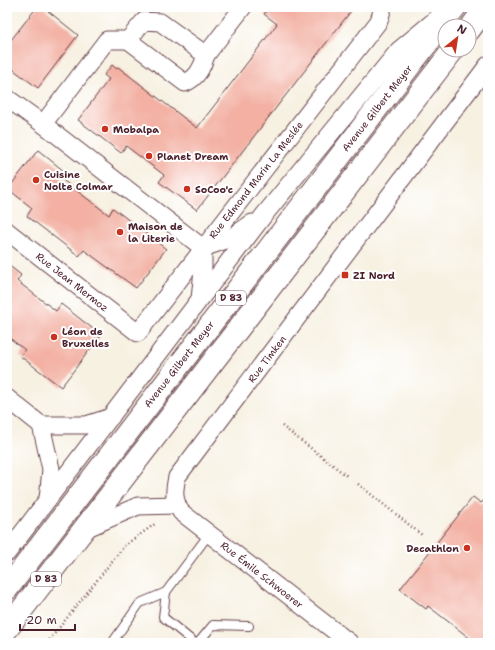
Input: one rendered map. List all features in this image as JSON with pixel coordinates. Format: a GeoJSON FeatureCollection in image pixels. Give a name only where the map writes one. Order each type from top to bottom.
{"type":"FeatureCollection","features":[{"type":"Feature","properties":{"kind":"main road","name":"Avenue Gilbert Meyer"},"geometry":{"type":"LineString","coordinates":[[7,589],[455,7]]}},
{"type":"Feature","properties":{"kind":"main road","name":"D 83"},"geometry":{"type":"LineString","coordinates":[[7,629],[447,58]]}},
{"type":"Feature","properties":{"kind":"street"},"geometry":{"type":"LineString","coordinates":[[43,124],[107,40],[128,40],[184,83],[193,79],[203,64],[206,54],[243,7]]}},
{"type":"Feature","properties":{"kind":"street","name":"Rue Edmond Marin La Meslée"},"geometry":{"type":"LineString","coordinates":[[8,102],[43,124],[203,248],[379,21],[383,7]]}},
{"type":"Feature","properties":{"kind":"street","name":"Avenue Gilbert Meyer"},"geometry":{"type":"LineString","coordinates":[[7,553],[264,215],[399,50],[451,7]]}},
{"type":"Feature","properties":{"kind":"street"},"geometry":{"type":"LineString","coordinates":[[128,40],[144,21],[160,22],[206,54]]}},
{"type":"Feature","properties":{"kind":"street","name":"Rue Timken"},"geometry":{"type":"LineString","coordinates":[[177,505],[174,492],[177,476],[488,65]]}},
{"type":"Feature","properties":{"kind":"street"},"geometry":{"type":"LineString","coordinates":[[200,299],[203,270],[203,248],[229,238],[264,215]]}},
{"type":"Feature","properties":{"kind":"street","name":"Rue Jean Mermoz"},"geometry":{"type":"LineString","coordinates":[[7,231],[138,333],[203,248]]}},
{"type":"Feature","properties":{"kind":"street"},"geometry":{"type":"LineString","coordinates":[[7,398],[41,425],[86,425],[111,417]]}},
{"type":"Feature","properties":{"kind":"street"},"geometry":{"type":"LineString","coordinates":[[41,425],[51,469],[48,499]]}},
{"type":"Feature","properties":{"kind":"street"},"geometry":{"type":"LineString","coordinates":[[85,528],[138,506],[177,505]]}},
{"type":"Feature","properties":{"kind":"street","name":"Rue Émile Schwoerer"},"geometry":{"type":"LineString","coordinates":[[177,505],[181,512],[350,643]]}},
{"type":"Feature","properties":{"kind":"lane"},"geometry":{"type":"LineString","coordinates":[[195,643],[163,617],[166,592],[209,534]]}},
{"type":"Feature","properties":{"kind":"lane"},"geometry":{"type":"LineString","coordinates":[[112,643],[140,603],[166,592]]}},
{"type":"Feature","properties":{"kind":"lane"},"geometry":{"type":"LineString","coordinates":[[198,643],[213,625],[249,626]]}},
{"type":"Feature","properties":{"kind":"path"},"geometry":{"type":"LineString","coordinates":[[282,426],[348,476]]}},
{"type":"Feature","properties":{"kind":"path"},"geometry":{"type":"LineString","coordinates":[[358,484],[422,535]]}},
{"type":"Feature","properties":{"kind":"path"},"geometry":{"type":"LineString","coordinates":[[47,643],[125,545],[155,524],[177,505]]}},
{"type":"Feature","properties":{"kind":"building"},"geometry":{"type":"Polygon","coordinates":[[[37,7],[43,7],[78,35],[38,88],[7,65],[7,45],[37,7]]]}},
{"type":"Feature","properties":{"kind":"building"},"geometry":{"type":"Polygon","coordinates":[[[269,7],[354,7],[197,210],[159,182],[164,175],[126,146],[121,153],[78,120],[109,79],[104,75],[112,65],[117,69],[118,67],[197,128],[277,24],[264,14],[269,7]]]}},
{"type":"Feature","properties":{"kind":"building"},"geometry":{"type":"Polygon","coordinates":[[[38,150],[65,172],[60,178],[109,215],[113,208],[166,249],[136,288],[84,250],[79,256],[27,216],[32,208],[8,189],[38,150]]]}},
{"type":"Feature","properties":{"kind":"building","name":"Léon de Bruxelles"},"geometry":{"type":"Polygon","coordinates":[[[7,264],[21,275],[17,281],[56,311],[61,304],[101,335],[61,387],[20,356],[25,350],[7,336],[7,264]]]}},
{"type":"Feature","properties":{"kind":"building","name":"Decathlon"},"geometry":{"type":"Polygon","coordinates":[[[473,497],[481,503],[483,501],[488,504],[488,643],[476,643],[428,606],[426,609],[400,589],[473,497]]]}},
{"type":"Feature","properties":{"kind":"place","name":"Mobalpa"},"geometry":{"type":"Point","coordinates":[105,129]}},
{"type":"Feature","properties":{"kind":"place","name":"Planet Dream"},"geometry":{"type":"Point","coordinates":[149,156]}},
{"type":"Feature","properties":{"kind":"place","name":"Cuisine Nolte Colmar"},"geometry":{"type":"Point","coordinates":[36,180]}},
{"type":"Feature","properties":{"kind":"place","name":"SoCoo'c"},"geometry":{"type":"Point","coordinates":[187,189]}},
{"type":"Feature","properties":{"kind":"place","name":"Maison de la Literie"},"geometry":{"type":"Point","coordinates":[120,232]}},
{"type":"Feature","properties":{"kind":"place","name":"ZI Nord"},"geometry":{"type":"Point","coordinates":[345,275]}},
{"type":"Feature","properties":{"kind":"place","name":"Léon de Bruxelles"},"geometry":{"type":"Point","coordinates":[54,337]}},
{"type":"Feature","properties":{"kind":"place","name":"Decathlon"},"geometry":{"type":"Point","coordinates":[467,548]}}]}
